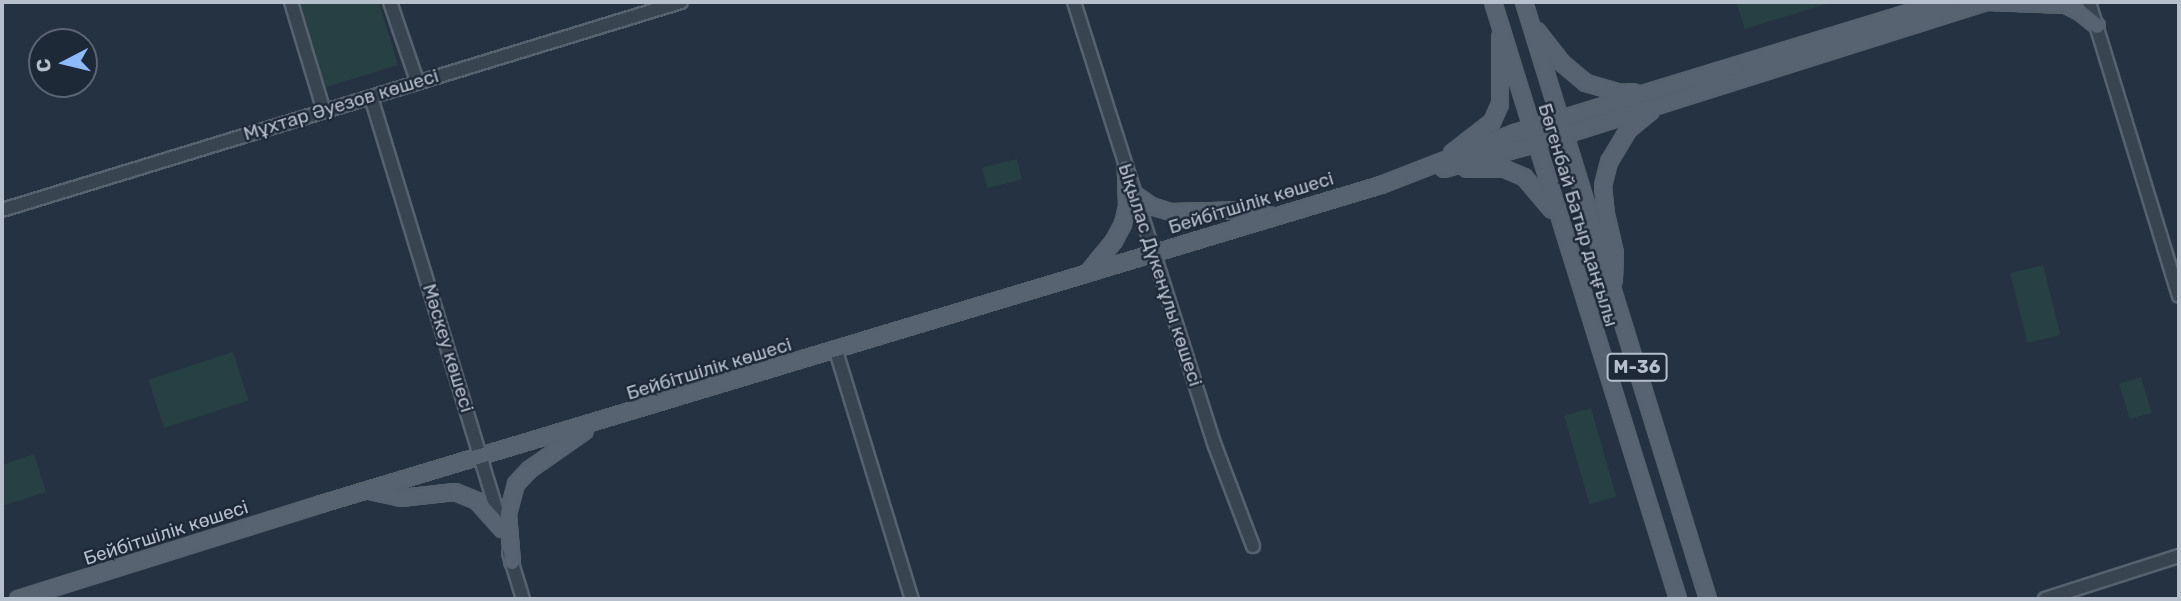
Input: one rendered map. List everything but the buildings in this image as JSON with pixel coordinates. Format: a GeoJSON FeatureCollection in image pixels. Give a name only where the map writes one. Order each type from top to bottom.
{"type":"FeatureCollection","features":[{"type":"Feature","properties":{"kind":"main road","name":"Бөгенбай Батыр даңғылы"},"geometry":{"type":"LineString","coordinates":[[1493,2],[1678,599]]}},
{"type":"Feature","properties":{"kind":"main road","name":"Бөгенбай Батыр даңғылы"},"geometry":{"type":"LineString","coordinates":[[1524,2],[1708,599]]}},
{"type":"Feature","properties":{"kind":"main road","name":"Бейбітшілік көшесі"},"geometry":{"type":"LineString","coordinates":[[1440,167],[1531,128],[1944,2]]}},
{"type":"Feature","properties":{"kind":"main road","name":"Бейбітшілік көшесі"},"geometry":{"type":"LineString","coordinates":[[18,599],[1274,216],[1440,167],[1536,144],[1987,2],[2066,5],[2096,23]]}},
{"type":"Feature","properties":{"kind":"main road"},"geometry":{"type":"LineString","coordinates":[[1530,21],[1562,64],[1586,83],[1621,93],[1655,90]]}},
{"type":"Feature","properties":{"kind":"main road"},"geometry":{"type":"LineString","coordinates":[[1440,167],[1492,122],[1500,104],[1499,22]]}},
{"type":"Feature","properties":{"kind":"main road"},"geometry":{"type":"LineString","coordinates":[[1613,291],[1615,253],[1606,215],[1603,186],[1609,162],[1629,129],[1656,106]]}},
{"type":"Feature","properties":{"kind":"main road"},"geometry":{"type":"LineString","coordinates":[[1440,167],[1505,169],[1524,177],[1543,196],[1561,223]]}},
{"type":"Feature","properties":{"kind":"main road"},"geometry":{"type":"LineString","coordinates":[[1088,273],[1114,242],[1123,224],[1127,206],[1126,168]]}},
{"type":"Feature","properties":{"kind":"main road"},"geometry":{"type":"LineString","coordinates":[[1134,194],[1151,206],[1171,212],[1250,209],[1274,216]]}},
{"type":"Feature","properties":{"kind":"main road"},"geometry":{"type":"LineString","coordinates":[[512,562],[508,514],[516,484],[529,470],[594,424]]}},
{"type":"Feature","properties":{"kind":"main road"},"geometry":{"type":"LineString","coordinates":[[368,491],[401,498],[455,492],[477,501],[502,528]]}},
{"type":"Feature","properties":{"kind":"street"},"geometry":{"type":"LineString","coordinates":[[291,2],[324,111]]}},
{"type":"Feature","properties":{"kind":"street"},"geometry":{"type":"LineString","coordinates":[[390,2],[417,81]]}},
{"type":"Feature","properties":{"kind":"street","name":"Мұхтар Әуезов көшесі"},"geometry":{"type":"LineString","coordinates":[[2,210],[681,2]]}},
{"type":"Feature","properties":{"kind":"street","name":"Ықылас Дүкенұлы көшесі"},"geometry":{"type":"LineString","coordinates":[[1074,2],[1215,446],[1253,546]]}},
{"type":"Feature","properties":{"kind":"street"},"geometry":{"type":"LineString","coordinates":[[2089,2],[2179,296]]}},
{"type":"Feature","properties":{"kind":"street"},"geometry":{"type":"LineString","coordinates":[[2096,23],[2101,2]]}},
{"type":"Feature","properties":{"kind":"street","name":"Мәскеу көшесі"},"geometry":{"type":"LineString","coordinates":[[372,97],[523,599]]}},
{"type":"Feature","properties":{"kind":"street"},"geometry":{"type":"LineString","coordinates":[[836,351],[912,599]]}},
{"type":"Feature","properties":{"kind":"street"},"geometry":{"type":"LineString","coordinates":[[2045,599],[2179,556]]}},
{"type":"Feature","properties":{"kind":"green space"},"geometry":{"type":"Polygon","coordinates":[[[297,2],[379,2],[398,65],[323,88],[297,2]]]}},
{"type":"Feature","properties":{"kind":"green space"},"geometry":{"type":"Polygon","coordinates":[[[1736,2],[1833,2],[1745,29],[1736,2]]]}},
{"type":"Feature","properties":{"kind":"green space"},"geometry":{"type":"Polygon","coordinates":[[[1017,159],[1022,179],[987,188],[982,168],[1017,159]]]}},
{"type":"Feature","properties":{"kind":"green space"},"geometry":{"type":"Polygon","coordinates":[[[2043,265],[2060,335],[2027,343],[2010,273],[2043,265]]]}},
{"type":"Feature","properties":{"kind":"green space"},"geometry":{"type":"Polygon","coordinates":[[[233,352],[249,401],[164,428],[148,380],[233,352]]]}},
{"type":"Feature","properties":{"kind":"green space"},"geometry":{"type":"Polygon","coordinates":[[[2141,377],[2152,412],[2130,419],[2119,384],[2141,377]]]}},
{"type":"Feature","properties":{"kind":"green space"},"geometry":{"type":"Polygon","coordinates":[[[1591,408],[1616,496],[1589,504],[1564,416],[1591,408]]]}},
{"type":"Feature","properties":{"kind":"green space"},"geometry":{"type":"Polygon","coordinates":[[[34,454],[46,492],[2,506],[2,465],[34,454]]]}}]}
